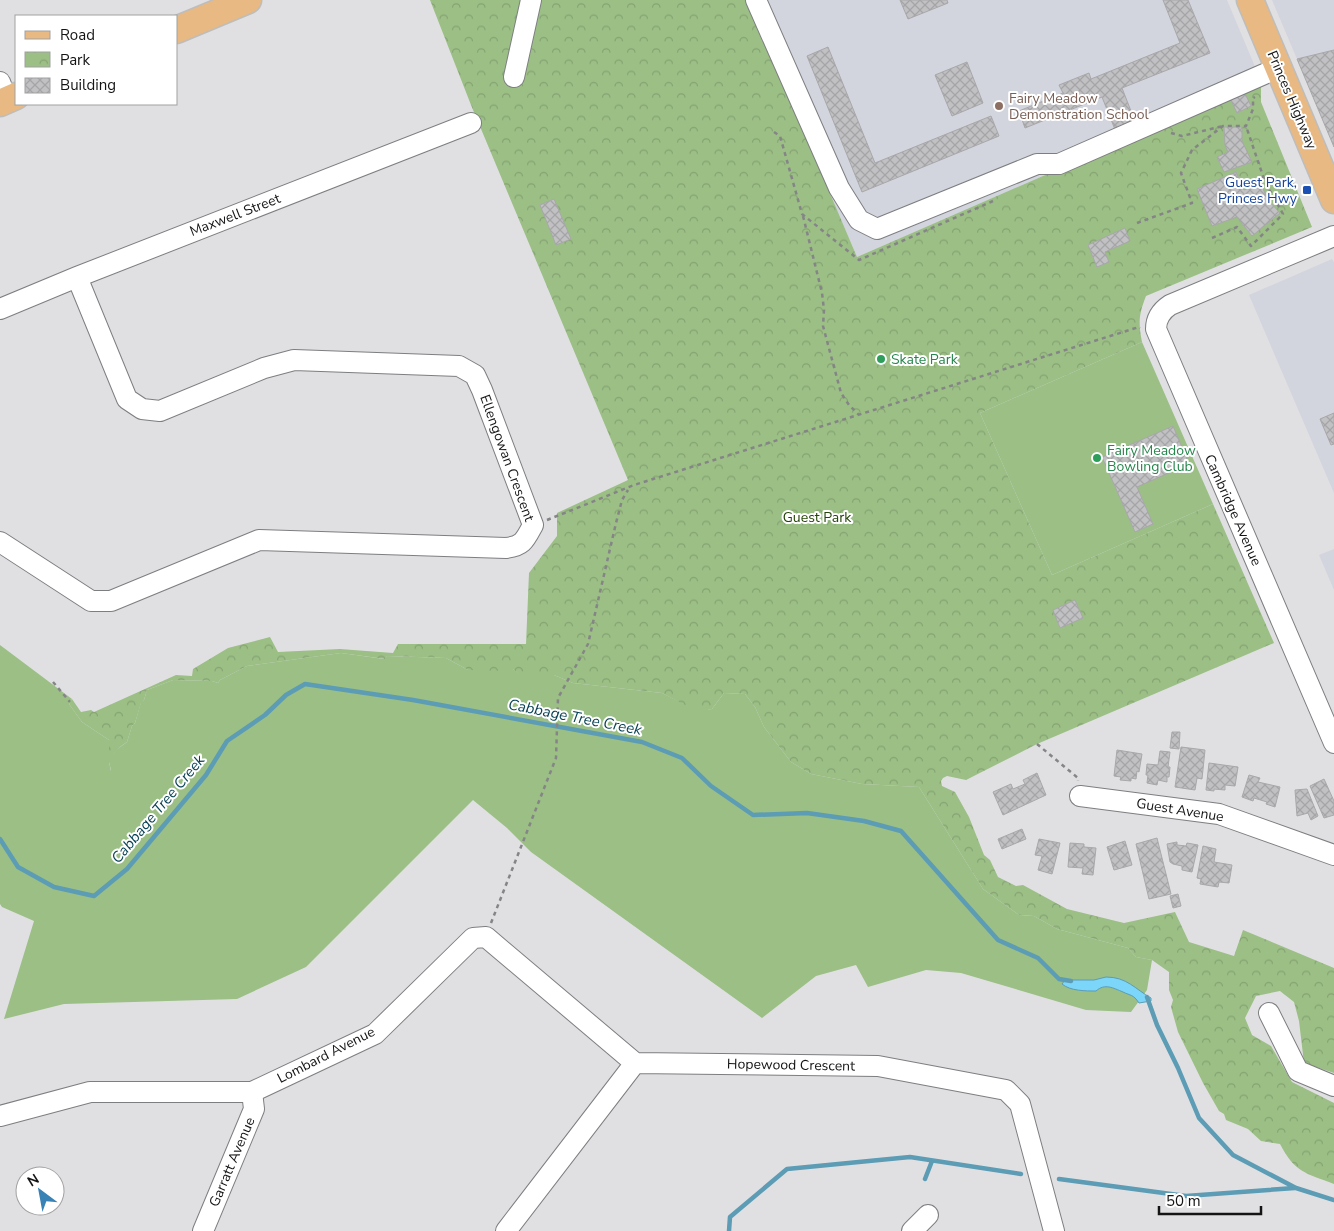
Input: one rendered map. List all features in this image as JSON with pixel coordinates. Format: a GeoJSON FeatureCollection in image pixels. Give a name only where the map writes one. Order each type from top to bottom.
{"type":"FeatureCollection","features":[{"type":"Feature","properties":{"kind":"main road"},"geometry":{"type":"LineString","coordinates":[[178,29],[248,0]]}},
{"type":"Feature","properties":{"kind":"main road","name":"Princes Highway"},"geometry":{"type":"LineString","coordinates":[[1250,0],[1334,200]]}},
{"type":"Feature","properties":{"kind":"street"},"geometry":{"type":"LineString","coordinates":[[514,77],[531,0]]}},
{"type":"Feature","properties":{"kind":"street"},"geometry":{"type":"LineString","coordinates":[[756,0],[839,188],[859,220],[877,229],[1037,164],[1059,164],[1278,68]]}},
{"type":"Feature","properties":{"kind":"street","name":"Maxwell Street"},"geometry":{"type":"LineString","coordinates":[[0,309],[471,123]]}},
{"type":"Feature","properties":{"kind":"street","name":"Cambridge Avenue"},"geometry":{"type":"LineString","coordinates":[[1334,236],[1170,305],[1159,316],[1156,329],[1334,743]]}},
{"type":"Feature","properties":{"kind":"street","name":"Ellengowan Crescent"},"geometry":{"type":"LineString","coordinates":[[0,542],[91,601],[111,601],[259,540],[506,548],[518,546],[526,538],[533,525],[482,390],[475,375],[459,366],[294,360],[264,368],[160,411],[142,409],[127,399],[77,277]]}},
{"type":"Feature","properties":{"kind":"street","name":"Guest Avenue"},"geometry":{"type":"LineString","coordinates":[[1080,796],[1219,814],[1334,855]]}},
{"type":"Feature","properties":{"kind":"street"},"geometry":{"type":"LineString","coordinates":[[486,937],[635,1063],[506,1231]]}},
{"type":"Feature","properties":{"kind":"street","name":"Lombard Avenue"},"geometry":{"type":"LineString","coordinates":[[0,1116],[90,1092],[252,1092],[375,1034],[473,938],[486,937]]}},
{"type":"Feature","properties":{"kind":"street"},"geometry":{"type":"LineString","coordinates":[[1269,1013],[1298,1072],[1334,1086]]}},
{"type":"Feature","properties":{"kind":"street","name":"Hopewood Crescent"},"geometry":{"type":"LineString","coordinates":[[635,1063],[878,1066],[1006,1090],[1020,1104],[1054,1231]]}},
{"type":"Feature","properties":{"kind":"street","name":"Garratt Avenue"},"geometry":{"type":"LineString","coordinates":[[203,1231],[254,1109],[252,1092]]}},
{"type":"Feature","properties":{"kind":"street"},"geometry":{"type":"LineString","coordinates":[[912,1231],[928,1215]]}},
{"type":"Feature","properties":{"kind":"path"},"geometry":{"type":"LineString","coordinates":[[1212,238],[1237,227],[1252,246],[1283,214],[1265,182],[1246,126],[1253,109],[1253,98],[1258,96]]}},
{"type":"Feature","properties":{"kind":"path"},"geometry":{"type":"LineString","coordinates":[[1137,224],[1192,202],[1181,173],[1192,150],[1223,126],[1246,126]]}},
{"type":"Feature","properties":{"kind":"path"},"geometry":{"type":"LineString","coordinates":[[774,132],[780,136],[802,214],[822,293],[823,326],[841,393],[849,405],[859,414]]}},
{"type":"Feature","properties":{"kind":"path"},"geometry":{"type":"LineString","coordinates":[[802,214],[859,260],[998,199]]}},
{"type":"Feature","properties":{"kind":"path"},"geometry":{"type":"LineString","coordinates":[[533,525],[634,486],[859,414],[1139,327],[1141,334]]}},
{"type":"Feature","properties":{"kind":"path"},"geometry":{"type":"LineString","coordinates":[[486,937],[556,758],[558,698],[588,644],[622,500],[629,489]]}},
{"type":"Feature","properties":{"kind":"path"},"geometry":{"type":"LineString","coordinates":[[53,682],[70,702]]}},
{"type":"Feature","properties":{"kind":"path"},"geometry":{"type":"LineString","coordinates":[[1037,744],[1078,778],[1080,796]]}},
{"type":"Feature","properties":{"kind":"shaded area","name":"Fairy Meadow Demonstration School"},"geometry":{"type":"Polygon","coordinates":[[[748,0],[1227,0],[1261,81],[857,257],[748,0]]]}},
{"type":"Feature","properties":{"kind":"shaded area"},"geometry":{"type":"Polygon","coordinates":[[[1272,0],[1334,0],[1334,147],[1297,59],[1272,0]]]}},
{"type":"Feature","properties":{"kind":"shaded area"},"geometry":{"type":"Polygon","coordinates":[[[1332,259],[1334,262],[1334,493],[1249,295],[1332,259]]]}},
{"type":"Feature","properties":{"kind":"shaded area"},"geometry":{"type":"Polygon","coordinates":[[[1334,549],[1334,590],[1319,555],[1334,549]]]}},
{"type":"Feature","properties":{"kind":"green space","name":"Guest Park"},"geometry":{"type":"Polygon","coordinates":[[[430,0],[748,0],[857,257],[1261,81],[1261,102],[1312,227],[1146,296],[1140,318],[1142,342],[980,413],[1052,575],[1213,504],[1274,643],[1037,744],[966,780],[947,776],[941,781],[942,786],[955,792],[969,817],[984,855],[990,860],[998,877],[1016,886],[1023,885],[1067,909],[1124,923],[1175,912],[1189,942],[1234,956],[1243,930],[1334,968],[1334,1073],[1304,1063],[1299,1021],[1294,1002],[1280,991],[1256,996],[1245,1018],[1252,1035],[1271,1046],[1292,1082],[1334,1103],[1334,1184],[1302,1171],[1285,1154],[1280,1144],[1261,1141],[1248,1129],[1226,1120],[1203,1083],[1178,1032],[1171,1007],[1173,1000],[1169,990],[1169,972],[1152,960],[1136,957],[1128,948],[1057,929],[1034,916],[1019,915],[983,889],[919,787],[862,784],[811,774],[791,762],[764,727],[755,707],[745,694],[724,693],[712,709],[698,712],[662,693],[573,683],[554,675],[520,675],[513,669],[508,671],[468,670],[446,658],[387,656],[385,659],[341,653],[247,666],[220,680],[218,683],[212,681],[173,680],[147,690],[127,742],[115,752],[112,774],[109,762],[109,740],[82,722],[69,704],[72,699],[81,712],[91,710],[94,712],[176,675],[192,676],[193,669],[228,648],[270,637],[278,652],[340,649],[393,653],[398,644],[526,644],[529,573],[557,536],[557,513],[628,480],[471,105],[430,0]]]}},
{"type":"Feature","properties":{"kind":"green space","name":"Fairy Meadow Bowling Club"},"geometry":{"type":"Polygon","coordinates":[[[1142,342],[1213,504],[1052,575],[980,413],[1142,342]]]}},
{"type":"Feature","properties":{"kind":"green space"},"geometry":{"type":"Polygon","coordinates":[[[0,645],[72,699],[69,704],[82,722],[109,740],[111,771],[112,756],[116,750],[127,742],[147,690],[173,680],[212,681],[218,683],[220,680],[247,666],[341,653],[384,659],[387,656],[446,658],[468,670],[513,669],[521,675],[554,675],[573,683],[662,693],[698,711],[712,709],[724,693],[745,694],[755,707],[764,727],[791,762],[811,774],[862,784],[919,787],[983,889],[1019,915],[1034,916],[1057,929],[1128,948],[1136,957],[1152,960],[1147,990],[1131,1012],[1086,1010],[961,973],[926,970],[868,987],[856,965],[816,976],[762,1018],[531,852],[507,828],[473,800],[306,967],[237,999],[64,1004],[4,1019],[34,921],[2,907],[0,904],[0,645]]]}},
{"type":"Feature","properties":{"kind":"water"},"geometry":{"type":"Polygon","coordinates":[[[1106,977],[1125,981],[1151,998],[1151,1001],[1139,1003],[1132,996],[1109,987],[1103,987],[1096,991],[1083,991],[1069,988],[1062,984],[1065,980],[1094,980],[1106,977]]]}},
{"type":"Feature","properties":{"kind":"building"},"geometry":{"type":"Polygon","coordinates":[[[900,0],[947,0],[948,3],[908,19],[900,0]]]}},
{"type":"Feature","properties":{"kind":"building"},"geometry":{"type":"Polygon","coordinates":[[[1163,0],[1188,0],[1210,53],[1122,88],[1136,124],[1116,132],[1102,97],[1025,128],[1019,111],[1063,93],[1059,85],[1089,73],[1091,79],[1180,43],[1163,0]]]}},
{"type":"Feature","properties":{"kind":"building"},"geometry":{"type":"Polygon","coordinates":[[[828,47],[875,163],[991,116],[999,136],[862,192],[807,56],[828,47]]]}},
{"type":"Feature","properties":{"kind":"building"},"geometry":{"type":"Polygon","coordinates":[[[1334,50],[1334,147],[1297,59],[1334,50]]]}},
{"type":"Feature","properties":{"kind":"building"},"geometry":{"type":"Polygon","coordinates":[[[967,62],[983,103],[952,116],[935,75],[967,62]]]}},
{"type":"Feature","properties":{"kind":"building"},"geometry":{"type":"Polygon","coordinates":[[[1243,89],[1251,106],[1237,113],[1229,96],[1243,89]]]}},
{"type":"Feature","properties":{"kind":"building"},"geometry":{"type":"Polygon","coordinates":[[[1224,127],[1242,127],[1242,141],[1252,162],[1224,172],[1217,157],[1228,152],[1225,145],[1224,127]]]}},
{"type":"Feature","properties":{"kind":"building"},"geometry":{"type":"Polygon","coordinates":[[[1236,172],[1244,190],[1261,183],[1267,199],[1280,213],[1252,236],[1237,217],[1212,226],[1197,189],[1236,172]]]}},
{"type":"Feature","properties":{"kind":"building"},"geometry":{"type":"Polygon","coordinates":[[[554,199],[571,239],[556,245],[540,205],[554,199]]]}},
{"type":"Feature","properties":{"kind":"building"},"geometry":{"type":"Polygon","coordinates":[[[1125,228],[1130,241],[1105,252],[1109,262],[1097,267],[1088,245],[1125,228]]]}},
{"type":"Feature","properties":{"kind":"building"},"geometry":{"type":"Polygon","coordinates":[[[1334,413],[1334,444],[1331,445],[1320,419],[1334,413]]]}},
{"type":"Feature","properties":{"kind":"building"},"geometry":{"type":"Polygon","coordinates":[[[1173,426],[1189,464],[1137,487],[1153,524],[1135,532],[1102,457],[1173,426]]]}},
{"type":"Feature","properties":{"kind":"building"},"geometry":{"type":"Polygon","coordinates":[[[1075,600],[1083,618],[1060,628],[1053,610],[1075,600]]]}},
{"type":"Feature","properties":{"kind":"building"},"geometry":{"type":"Polygon","coordinates":[[[1172,732],[1180,732],[1179,749],[1170,748],[1172,732]]]}},
{"type":"Feature","properties":{"kind":"building"},"geometry":{"type":"Polygon","coordinates":[[[1181,747],[1205,750],[1202,779],[1197,778],[1195,790],[1175,787],[1181,747]]]}},
{"type":"Feature","properties":{"kind":"building"},"geometry":{"type":"Polygon","coordinates":[[[1117,750],[1142,754],[1136,779],[1131,778],[1131,781],[1120,780],[1121,777],[1114,776],[1117,750]]]}},
{"type":"Feature","properties":{"kind":"building"},"geometry":{"type":"Polygon","coordinates":[[[1160,751],[1170,752],[1167,782],[1158,780],[1157,785],[1147,783],[1147,764],[1158,765],[1160,751]]]}},
{"type":"Feature","properties":{"kind":"building"},"geometry":{"type":"Polygon","coordinates":[[[1209,763],[1238,767],[1235,786],[1225,785],[1225,790],[1206,790],[1209,763]]]}},
{"type":"Feature","properties":{"kind":"building"},"geometry":{"type":"Polygon","coordinates":[[[1037,773],[1046,795],[1003,815],[993,792],[1011,784],[1013,789],[1025,784],[1023,780],[1037,773]]]}},
{"type":"Feature","properties":{"kind":"building"},"geometry":{"type":"Polygon","coordinates":[[[1249,775],[1260,778],[1258,782],[1280,787],[1275,807],[1254,798],[1253,801],[1242,797],[1249,775]]]}},
{"type":"Feature","properties":{"kind":"building"},"geometry":{"type":"Polygon","coordinates":[[[1324,779],[1334,801],[1334,815],[1324,818],[1310,786],[1324,779]]]}},
{"type":"Feature","properties":{"kind":"building"},"geometry":{"type":"Polygon","coordinates":[[[1307,789],[1318,816],[1311,820],[1308,813],[1297,816],[1295,790],[1307,789]]]}},
{"type":"Feature","properties":{"kind":"building"},"geometry":{"type":"Polygon","coordinates":[[[1022,829],[1026,839],[1002,849],[998,839],[1022,829]]]}},
{"type":"Feature","properties":{"kind":"building"},"geometry":{"type":"Polygon","coordinates":[[[1157,838],[1171,894],[1149,899],[1136,844],[1157,838]]]}},
{"type":"Feature","properties":{"kind":"building"},"geometry":{"type":"Polygon","coordinates":[[[1039,839],[1060,843],[1052,874],[1038,870],[1042,856],[1035,855],[1039,839]]]}},
{"type":"Feature","properties":{"kind":"building"},"geometry":{"type":"Polygon","coordinates":[[[1125,841],[1132,865],[1114,870],[1107,847],[1125,841]]]}},
{"type":"Feature","properties":{"kind":"building"},"geometry":{"type":"Polygon","coordinates":[[[1177,842],[1177,845],[1186,846],[1187,843],[1198,845],[1192,872],[1182,870],[1182,866],[1170,862],[1167,844],[1177,842]]]}},
{"type":"Feature","properties":{"kind":"building"},"geometry":{"type":"Polygon","coordinates":[[[1070,843],[1084,844],[1084,847],[1096,848],[1093,875],[1082,874],[1083,868],[1068,867],[1070,843]]]}},
{"type":"Feature","properties":{"kind":"building"},"geometry":{"type":"Polygon","coordinates":[[[1203,846],[1216,849],[1214,862],[1232,865],[1229,883],[1219,882],[1218,887],[1200,884],[1201,879],[1197,878],[1203,846]]]}},
{"type":"Feature","properties":{"kind":"building"},"geometry":{"type":"Polygon","coordinates":[[[1178,894],[1181,906],[1173,908],[1170,896],[1178,894]]]}},
{"type":"Feature","properties":{"kind":"waterway","name":"Cabbage Tree Creek"},"geometry":{"type":"LineString","coordinates":[[0,839],[18,867],[54,887],[94,896],[127,869],[206,775],[227,741],[265,715],[286,695],[305,684],[413,700],[642,742],[682,758],[711,786],[753,815],[807,813],[864,821],[901,831],[998,940],[1038,958],[1059,979],[1071,981]]}},
{"type":"Feature","properties":{"kind":"waterway","name":"Cabbage Tree Creek"},"geometry":{"type":"LineString","coordinates":[[1147,997],[1157,1025],[1199,1118],[1233,1155],[1296,1188],[1334,1200]]}},
{"type":"Feature","properties":{"kind":"waterway"},"geometry":{"type":"LineString","coordinates":[[729,1231],[730,1217],[787,1169],[910,1157],[1021,1174]]}},
{"type":"Feature","properties":{"kind":"waterway","name":"Cabbage Tree Creek"},"geometry":{"type":"LineString","coordinates":[[925,1179],[932,1161]]}},
{"type":"Feature","properties":{"kind":"waterway"},"geometry":{"type":"LineString","coordinates":[[1059,1179],[1186,1196],[1295,1188]]}},
{"type":"Feature","properties":{"kind":"place","name":"Fairy Meadow Demonstration School"},"geometry":{"type":"Point","coordinates":[999,106]}},
{"type":"Feature","properties":{"kind":"place","name":"Guest Park, Princes Hwy"},"geometry":{"type":"Point","coordinates":[1307,190]}},
{"type":"Feature","properties":{"kind":"place","name":"Skate Park"},"geometry":{"type":"Point","coordinates":[881,359]}},
{"type":"Feature","properties":{"kind":"place","name":"Fairy Meadow Bowling Club"},"geometry":{"type":"Point","coordinates":[1097,458]}}]}
